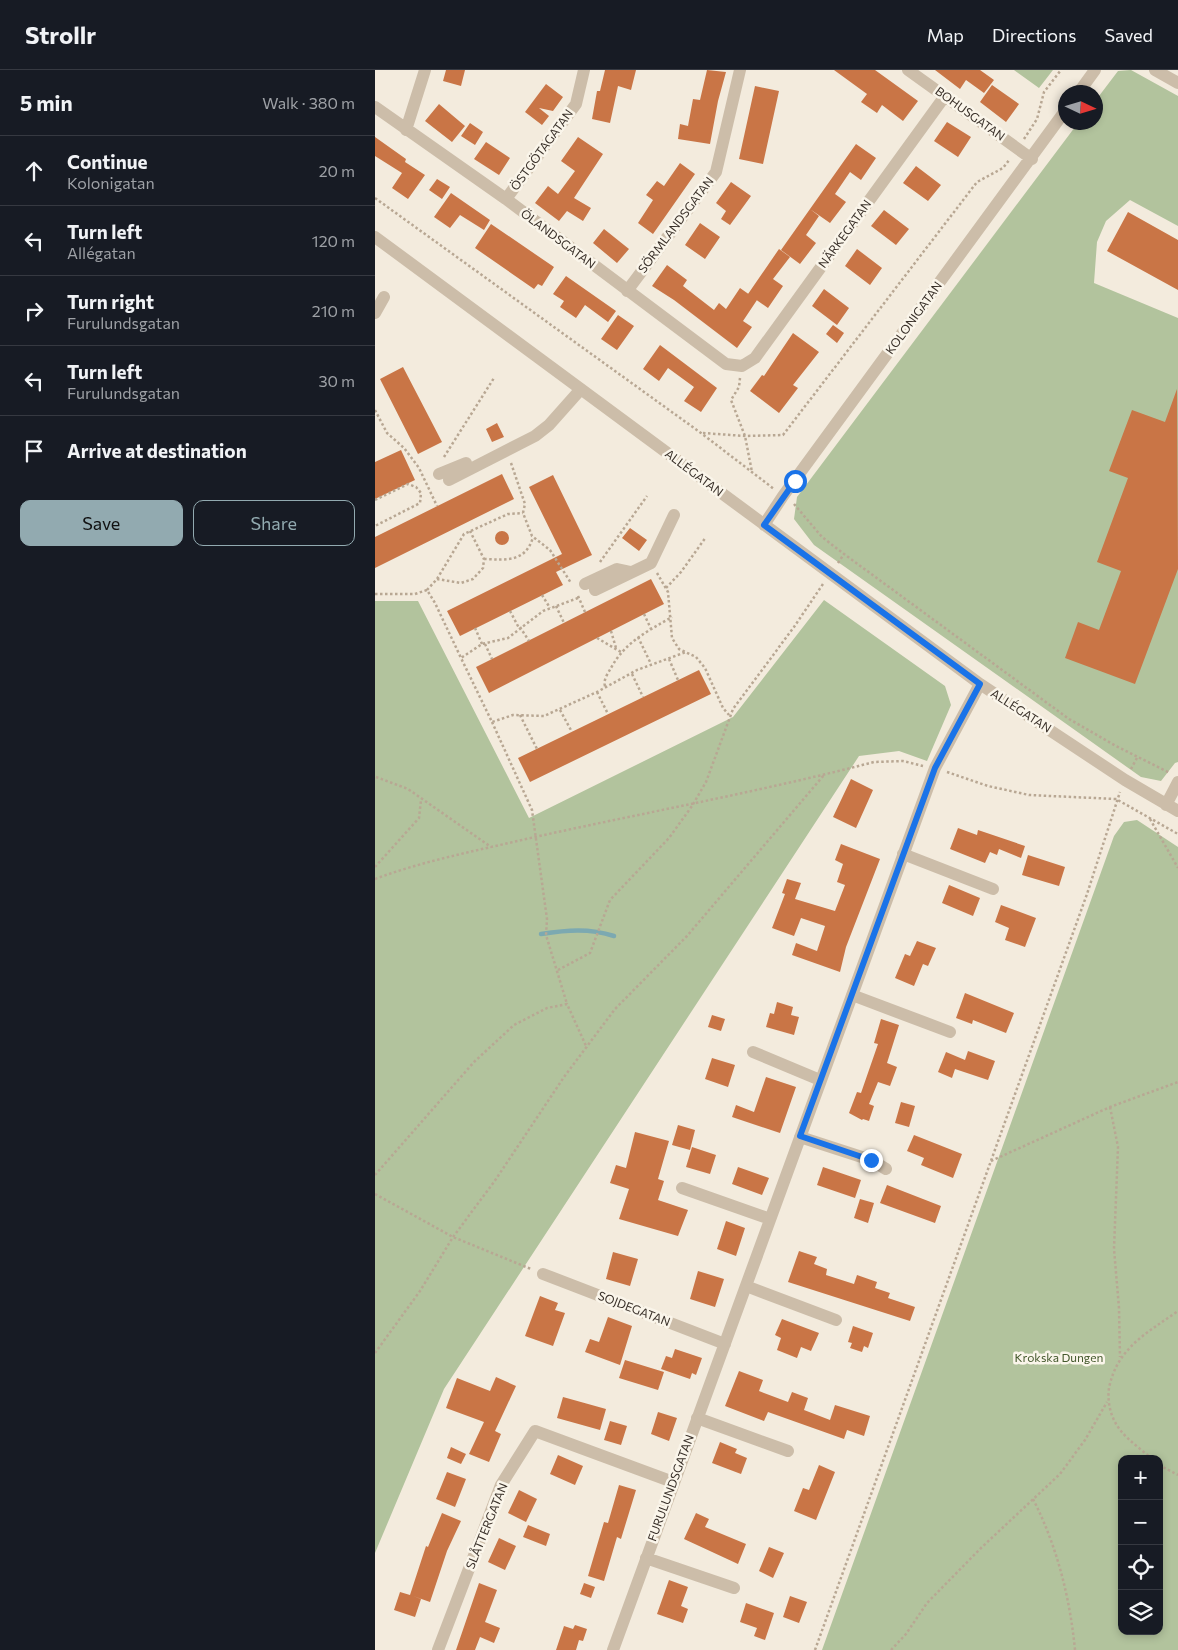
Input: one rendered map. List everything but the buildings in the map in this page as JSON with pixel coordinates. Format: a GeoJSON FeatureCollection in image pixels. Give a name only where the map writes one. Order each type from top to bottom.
{"type":"FeatureCollection","features":[{"type":"Feature","properties":{"kind":"street"},"geometry":{"type":"LineString","coordinates":[[406,130],[425,70]]}},
{"type":"Feature","properties":{"kind":"street","name":"ÖSTGÖTAGATAN"},"geometry":{"type":"LineString","coordinates":[[506,200],[576,104],[584,70]]}},
{"type":"Feature","properties":{"kind":"street","name":"SÖRMLANDSGATAN"},"geometry":{"type":"LineString","coordinates":[[627,291],[716,172],[740,70]]}},
{"type":"Feature","properties":{"kind":"street","name":"BOHUSGATAN"},"geometry":{"type":"LineString","coordinates":[[908,70],[1032,159]]}},
{"type":"Feature","properties":{"kind":"street"},"geometry":{"type":"LineString","coordinates":[[1084,85],[1095,70]]}},
{"type":"Feature","properties":{"kind":"street"},"geometry":{"type":"LineString","coordinates":[[1160,72],[1178,83]]}},
{"type":"Feature","properties":{"kind":"street","name":"NÄRKEGATAN"},"geometry":{"type":"LineString","coordinates":[[742,366],[755,358],[945,96]]}},
{"type":"Feature","properties":{"kind":"street","name":"ÖLANDSGATAN"},"geometry":{"type":"LineString","coordinates":[[375,107],[506,200],[726,364],[742,366]]}},
{"type":"Feature","properties":{"kind":"street","name":"KOLONIGATAN"},"geometry":{"type":"LineString","coordinates":[[764,525],[917,312],[1032,159],[1058,121]]}},
{"type":"Feature","properties":{"kind":"street","name":"ALLÉGATAN"},"geometry":{"type":"LineString","coordinates":[[375,237],[980,684],[1178,811]]}},
{"type":"Feature","properties":{"kind":"street"},"geometry":{"type":"LineString","coordinates":[[375,313],[384,297]]}},
{"type":"Feature","properties":{"kind":"street"},"geometry":{"type":"LineString","coordinates":[[442,473],[483,463],[506,449],[535,436],[549,425],[581,389]]}},
{"type":"Feature","properties":{"kind":"street"},"geometry":{"type":"LineString","coordinates":[[590,587],[651,563],[674,515]]}},
{"type":"Feature","properties":{"kind":"street","name":"FURULUNDSGATAN"},"geometry":{"type":"LineString","coordinates":[[613,1650],[935,768],[980,684]]}},
{"type":"Feature","properties":{"kind":"street"},"geometry":{"type":"LineString","coordinates":[[1166,805],[1178,782]]}},
{"type":"Feature","properties":{"kind":"street"},"geometry":{"type":"LineString","coordinates":[[903,854],[993,889]]}},
{"type":"Feature","properties":{"kind":"street"},"geometry":{"type":"LineString","coordinates":[[853,995],[950,1032]]}},
{"type":"Feature","properties":{"kind":"street"},"geometry":{"type":"LineString","coordinates":[[753,1052],[821,1080]]}},
{"type":"Feature","properties":{"kind":"street"},"geometry":{"type":"LineString","coordinates":[[800,1136],[871,1160],[886,1169]]}},
{"type":"Feature","properties":{"kind":"street"},"geometry":{"type":"LineString","coordinates":[[682,1188],[770,1219]]}},
{"type":"Feature","properties":{"kind":"street","name":"SOJDEGATAN"},"geometry":{"type":"LineString","coordinates":[[543,1274],[725,1344]]}},
{"type":"Feature","properties":{"kind":"street"},"geometry":{"type":"LineString","coordinates":[[746,1286],[836,1320]]}},
{"type":"Feature","properties":{"kind":"street","name":"FURULUNDSGATAN"},"geometry":{"type":"LineString","coordinates":[[697,1418],[788,1452]]}},
{"type":"Feature","properties":{"kind":"street","name":"SLÅTTERGATAN"},"geometry":{"type":"LineString","coordinates":[[438,1650],[501,1486],[535,1431],[673,1482]]}},
{"type":"Feature","properties":{"kind":"street","name":"FURULUNDSGATAN"},"geometry":{"type":"LineString","coordinates":[[646,1558],[734,1588]]}},
{"type":"Feature","properties":{"kind":"path"},"geometry":{"type":"LineString","coordinates":[[701,433],[745,436],[783,435],[977,182],[1003,168],[1018,149],[1037,119],[1043,92],[1061,70]]}},
{"type":"Feature","properties":{"kind":"path"},"geometry":{"type":"LineString","coordinates":[[742,366],[739,387],[731,400],[745,436],[752,472]]}},
{"type":"Feature","properties":{"kind":"path"},"geometry":{"type":"LineString","coordinates":[[442,473],[494,378]]}},
{"type":"Feature","properties":{"kind":"path"},"geometry":{"type":"LineString","coordinates":[[375,410],[387,434],[404,448],[419,468],[437,506]]}},
{"type":"Feature","properties":{"kind":"path"},"geometry":{"type":"LineString","coordinates":[[506,449],[525,504],[523,513],[533,537],[550,550],[585,612]]}},
{"type":"Feature","properties":{"kind":"path"},"geometry":{"type":"LineString","coordinates":[[375,500],[408,484],[417,487],[421,493],[421,504],[375,526]]}},
{"type":"Feature","properties":{"kind":"path"},"geometry":{"type":"LineString","coordinates":[[421,493],[429,488]]}},
{"type":"Feature","properties":{"kind":"path"},"geometry":{"type":"LineString","coordinates":[[611,546],[647,496]]}},
{"type":"Feature","properties":{"kind":"path"},"geometry":{"type":"LineString","coordinates":[[375,594],[415,594],[427,590],[437,579],[464,534],[508,514],[523,513]]}},
{"type":"Feature","properties":{"kind":"path"},"geometry":{"type":"LineString","coordinates":[[437,579],[461,583],[473,579],[483,568],[484,559],[470,531]]}},
{"type":"Feature","properties":{"kind":"path"},"geometry":{"type":"LineString","coordinates":[[484,559],[517,558],[530,549],[533,537]]}},
{"type":"Feature","properties":{"kind":"path"},"geometry":{"type":"LineString","coordinates":[[666,588],[681,572],[706,538]]}},
{"type":"Feature","properties":{"kind":"path"},"geometry":{"type":"LineString","coordinates":[[558,970],[590,953],[610,900],[669,838],[692,806],[706,782],[730,715],[844,554]]}},
{"type":"Feature","properties":{"kind":"path"},"geometry":{"type":"LineString","coordinates":[[651,563],[666,588],[672,617],[672,638],[679,649],[697,657],[705,668],[723,708],[730,715]]}},
{"type":"Feature","properties":{"kind":"path"},"geometry":{"type":"LineString","coordinates":[[427,590],[492,722],[531,810],[537,837],[547,919],[546,935],[567,1004],[587,1048]]}},
{"type":"Feature","properties":{"kind":"path"},"geometry":{"type":"LineString","coordinates":[[543,595],[550,608]]}},
{"type":"Feature","properties":{"kind":"path"},"geometry":{"type":"LineString","coordinates":[[461,658],[483,644],[508,638],[520,627],[550,608],[578,598]]}},
{"type":"Feature","properties":{"kind":"path"},"geometry":{"type":"LineString","coordinates":[[556,606],[564,623]]}},
{"type":"Feature","properties":{"kind":"path"},"geometry":{"type":"LineString","coordinates":[[510,611],[529,641]]}},
{"type":"Feature","properties":{"kind":"path"},"geometry":{"type":"LineString","coordinates":[[644,614],[651,629]]}},
{"type":"Feature","properties":{"kind":"path"},"geometry":{"type":"LineString","coordinates":[[605,686],[604,682],[608,673],[621,652],[638,637],[672,617]]}},
{"type":"Feature","properties":{"kind":"path"},"geometry":{"type":"LineString","coordinates":[[475,628],[493,659]]}},
{"type":"Feature","properties":{"kind":"path"},"geometry":{"type":"LineString","coordinates":[[611,631],[616,648]]}},
{"type":"Feature","properties":{"kind":"path"},"geometry":{"type":"LineString","coordinates":[[638,637],[651,664]]}},
{"type":"Feature","properties":{"kind":"path"},"geometry":{"type":"LineString","coordinates":[[597,638],[621,652]]}},
{"type":"Feature","properties":{"kind":"path"},"geometry":{"type":"LineString","coordinates":[[492,722],[520,715],[544,716],[560,710],[651,664],[669,660],[686,652]]}},
{"type":"Feature","properties":{"kind":"path"},"geometry":{"type":"LineString","coordinates":[[669,660],[678,680]]}},
{"type":"Feature","properties":{"kind":"path"},"geometry":{"type":"LineString","coordinates":[[632,674],[643,697]]}},
{"type":"Feature","properties":{"kind":"path"},"geometry":{"type":"LineString","coordinates":[[597,692],[608,714]]}},
{"type":"Feature","properties":{"kind":"path"},"geometry":{"type":"LineString","coordinates":[[560,710],[572,732]]}},
{"type":"Feature","properties":{"kind":"path"},"geometry":{"type":"LineString","coordinates":[[520,715],[537,749]]}},
{"type":"Feature","properties":{"kind":"path"},"geometry":{"type":"LineString","coordinates":[[375,879],[399,870],[491,847],[592,824],[692,806],[889,760],[935,768],[1010,792],[1037,796],[1116,799],[1178,834]]}},
{"type":"Feature","properties":{"kind":"path"},"geometry":{"type":"LineString","coordinates":[[375,1353],[420,1291],[453,1237],[615,1009],[687,936],[824,775]]}},
{"type":"Feature","properties":{"kind":"path"},"geometry":{"type":"LineString","coordinates":[[376,777],[408,789],[421,800],[491,847]]}},
{"type":"Feature","properties":{"kind":"path"},"geometry":{"type":"LineString","coordinates":[[815,1650],[1087,894],[1116,799]]}},
{"type":"Feature","properties":{"kind":"path"},"geometry":{"type":"LineString","coordinates":[[375,867],[419,818],[421,800]]}},
{"type":"Feature","properties":{"kind":"path"},"geometry":{"type":"LineString","coordinates":[[1149,818],[1178,868]]}},
{"type":"Feature","properties":{"kind":"path"},"geometry":{"type":"LineString","coordinates":[[375,1175],[474,1062],[515,1025],[547,1008],[567,1004]]}},
{"type":"Feature","properties":{"kind":"path"},"geometry":{"type":"LineString","coordinates":[[991,1161],[1111,1107],[1178,1082]]}},
{"type":"Feature","properties":{"kind":"path"},"geometry":{"type":"LineString","coordinates":[[1111,1107],[1118,1147],[1114,1249],[1119,1308],[1120,1357]]}},
{"type":"Feature","properties":{"kind":"path"},"geometry":{"type":"LineString","coordinates":[[375,1194],[453,1237],[543,1274]]}},
{"type":"Feature","properties":{"kind":"path"},"geometry":{"type":"LineString","coordinates":[[891,1650],[906,1634],[927,1604],[981,1548],[1060,1474],[1085,1440],[1107,1402],[1112,1375],[1120,1357],[1143,1336],[1178,1312]]}},
{"type":"Feature","properties":{"kind":"path"},"geometry":{"type":"LineString","coordinates":[[1107,1402],[1120,1430],[1148,1455]]}},
{"type":"Feature","properties":{"kind":"path"},"geometry":{"type":"LineString","coordinates":[[1163,1467],[1178,1475]]}},
{"type":"Feature","properties":{"kind":"path"},"geometry":{"type":"LineString","coordinates":[[1033,1499],[1042,1517],[1066,1588],[1075,1650]]}},
{"type":"Feature","properties":{"kind":"green space"},"geometry":{"type":"Polygon","coordinates":[[[1014,70],[1053,70],[1039,88],[1014,70]]]}},
{"type":"Feature","properties":{"kind":"green space"},"geometry":{"type":"Polygon","coordinates":[[[1131,70],[1178,96],[1178,226],[1130,200],[1106,221],[1097,242],[1094,283],[1178,318],[1178,762],[1175,763],[1161,781],[1141,777],[814,545],[794,519],[797,497],[1073,130],[1103,130],[1103,91],[1118,71],[1131,70]]]}},
{"type":"Feature","properties":{"kind":"green space"},"geometry":{"type":"Polygon","coordinates":[[[824,600],[945,686],[951,705],[927,761],[899,751],[859,756],[444,1389],[375,1553],[375,601],[418,601],[529,818],[733,717],[824,600]]]}},
{"type":"Feature","properties":{"kind":"green space","name":"Krokska Dungen"},"geometry":{"type":"Polygon","coordinates":[[[1137,820],[1178,847],[1178,1650],[822,1650],[1114,836],[1124,822],[1137,820]]]}},
{"type":"Feature","properties":{"kind":"waterway"},"geometry":{"type":"LineString","coordinates":[[541,934],[578,930],[614,936]]}},
{"type":"Feature","properties":{"kind":"route"},"geometry":{"type":"LineString","coordinates":[[795,481],[764,525],[980,684],[935,768],[800,1136],[871,1160]]}}]}
